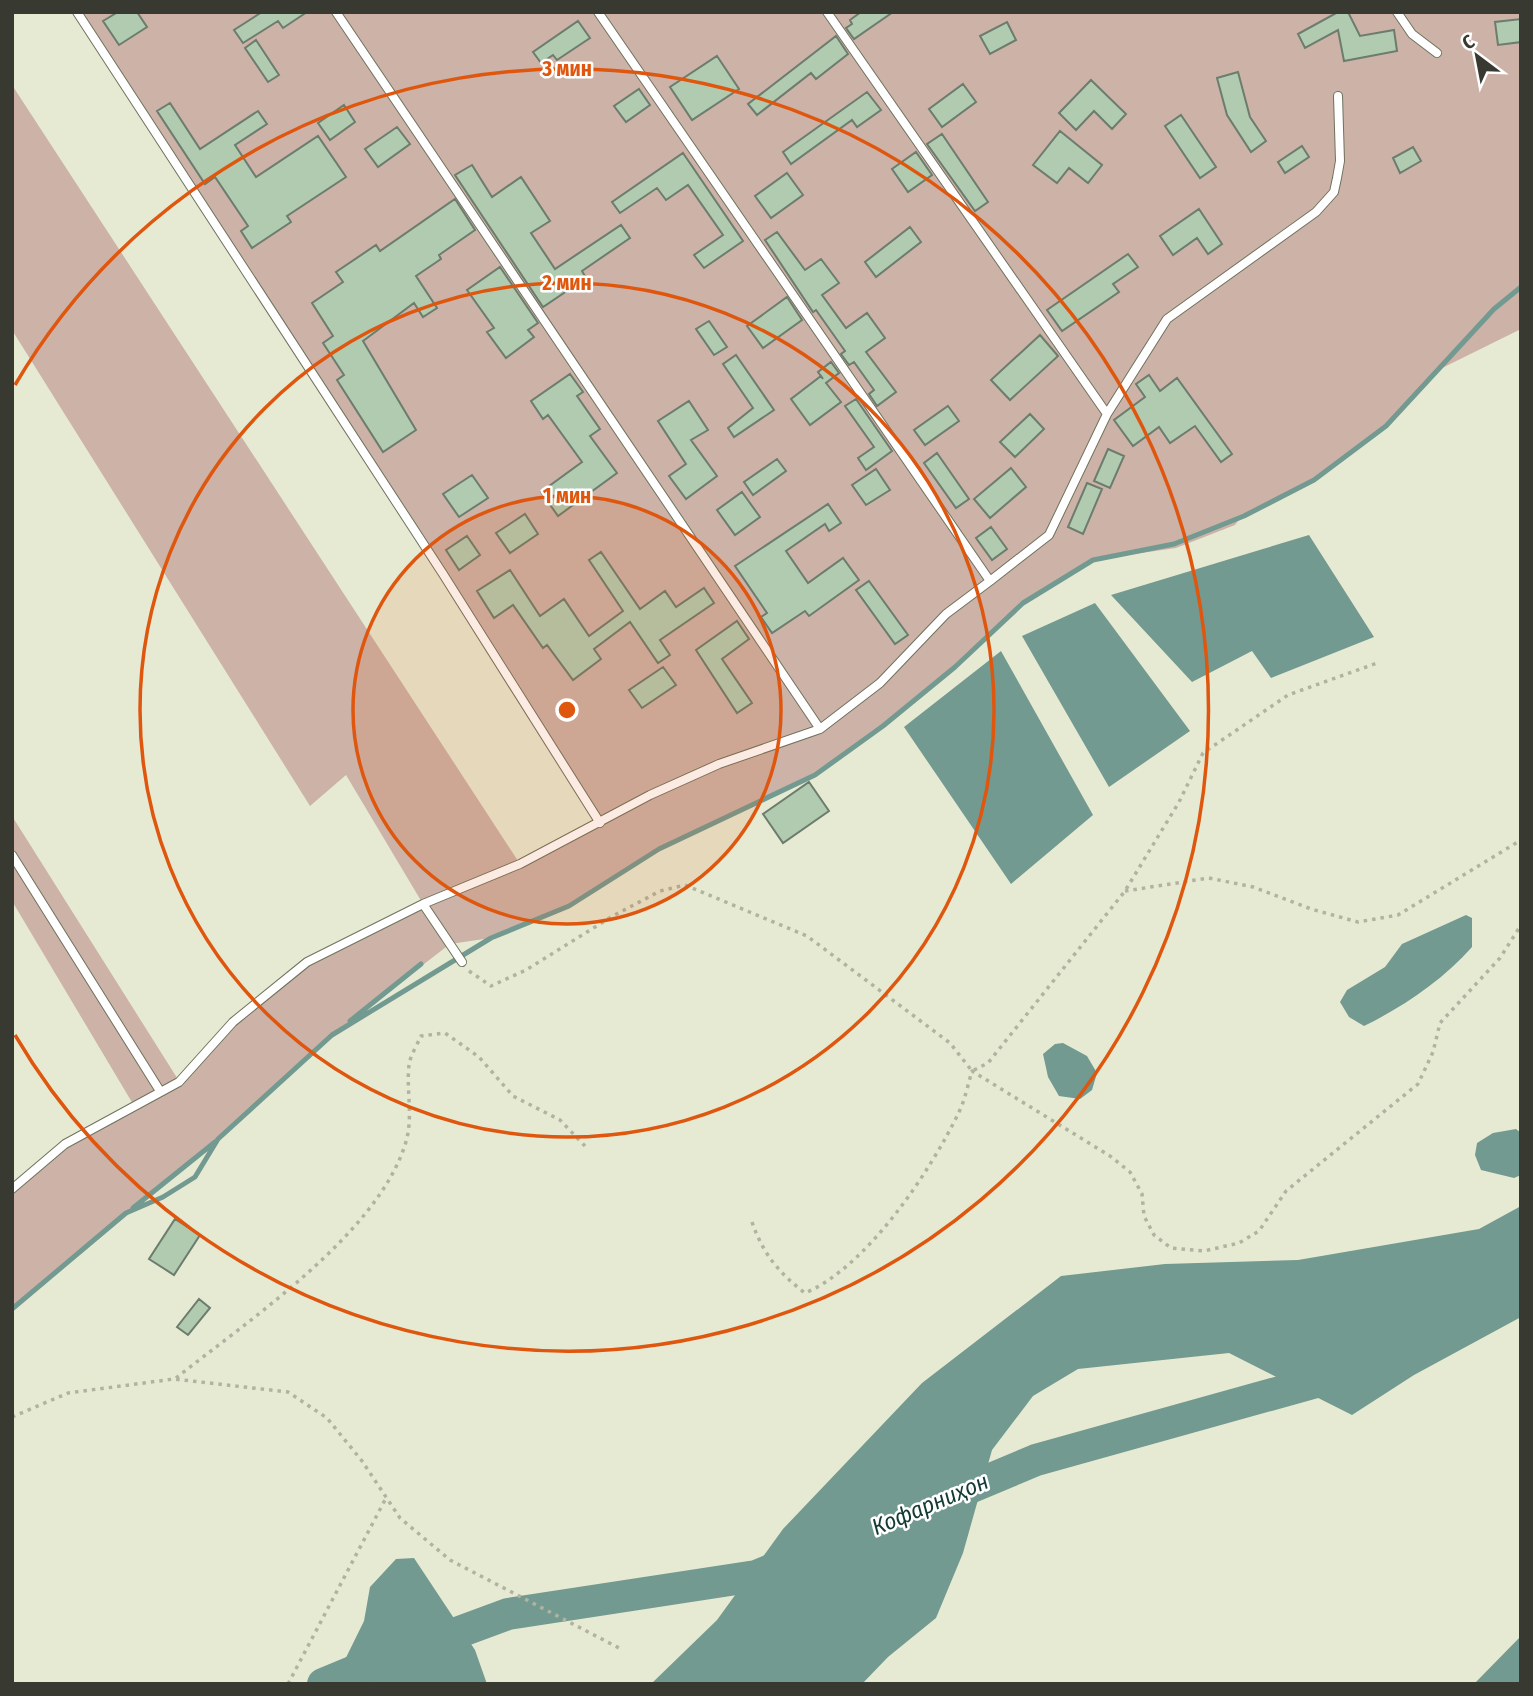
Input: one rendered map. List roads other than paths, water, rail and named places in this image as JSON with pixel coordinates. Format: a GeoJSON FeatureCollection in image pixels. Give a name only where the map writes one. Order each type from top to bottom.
{"type":"FeatureCollection","features":[{"type":"Feature","properties":{"kind":"lane"},"geometry":{"type":"LineString","coordinates":[[77,12],[443,574],[600,823]]}},
{"type":"Feature","properties":{"kind":"lane"},"geometry":{"type":"LineString","coordinates":[[336,12],[820,729]]}},
{"type":"Feature","properties":{"kind":"lane"},"geometry":{"type":"LineString","coordinates":[[598,12],[990,581]]}},
{"type":"Feature","properties":{"kind":"lane"},"geometry":{"type":"LineString","coordinates":[[827,12],[1107,414]]}},
{"type":"Feature","properties":{"kind":"lane"},"geometry":{"type":"LineString","coordinates":[[1396,12],[1412,34],[1437,54]]}},
{"type":"Feature","properties":{"kind":"lane"},"geometry":{"type":"LineString","coordinates":[[12,1189],[65,1144],[179,1082],[233,1022],[307,962],[423,904],[520,864],[650,795],[719,764],[820,729],[880,683],[946,614],[1049,535],[1107,414],[1167,319],[1316,212],[1334,192],[1340,161],[1338,96]]}},
{"type":"Feature","properties":{"kind":"lane"},"geometry":{"type":"LineString","coordinates":[[12,855],[160,1091]]}},
{"type":"Feature","properties":{"kind":"lane"},"geometry":{"type":"LineString","coordinates":[[423,904],[463,962]]}},
{"type":"Feature","properties":{"kind":"water"},"geometry":{"type":"Polygon","coordinates":[[[1309,535],[1374,637],[1271,678],[1252,651],[1192,682],[1111,595],[1309,535]]]}},
{"type":"Feature","properties":{"kind":"water"},"geometry":{"type":"Polygon","coordinates":[[[1095,603],[1190,731],[1109,787],[1022,636],[1095,603]]]}},
{"type":"Feature","properties":{"kind":"water"},"geometry":{"type":"Polygon","coordinates":[[[1001,651],[1093,815],[1011,884],[904,727],[1001,651]]]}},
{"type":"Feature","properties":{"kind":"water"},"geometry":{"type":"Polygon","coordinates":[[[1466,915],[1472,918],[1472,947],[1448,971],[1408,1001],[1364,1026],[1349,1017],[1340,1002],[1347,990],[1385,967],[1402,944],[1466,915]]]}},
{"type":"Feature","properties":{"kind":"water"},"geometry":{"type":"Polygon","coordinates":[[[1063,1043],[1087,1056],[1097,1073],[1092,1090],[1080,1099],[1059,1096],[1048,1077],[1043,1054],[1055,1044],[1063,1043]]]}},
{"type":"Feature","properties":{"kind":"water"},"geometry":{"type":"Polygon","coordinates":[[[1516,1129],[1521,1133],[1521,1175],[1514,1178],[1481,1170],[1475,1155],[1477,1143],[1493,1133],[1516,1129]]]}},
{"type":"Feature","properties":{"kind":"water"},"geometry":{"type":"Polygon","coordinates":[[[1521,1206],[1521,1317],[1414,1375],[1352,1415],[1229,1353],[1078,1369],[1033,1396],[992,1450],[963,1553],[936,1618],[888,1657],[862,1684],[651,1684],[717,1620],[783,1529],[922,1383],[1061,1276],[1165,1264],[1298,1260],[1479,1229],[1521,1206]]]}},
{"type":"Feature","properties":{"kind":"water"},"geometry":{"type":"Polygon","coordinates":[[[414,1558],[475,1650],[487,1684],[333,1684],[364,1621],[370,1587],[396,1559],[414,1558]]]}},
{"type":"Feature","properties":{"kind":"water"},"geometry":{"type":"Polygon","coordinates":[[[1521,1636],[1521,1684],[1474,1684],[1521,1636]]]}},
{"type":"Feature","properties":{"kind":"waterway"},"geometry":{"type":"LineString","coordinates":[[12,1309],[126,1213],[163,1197],[195,1177],[218,1139],[332,1035],[491,938],[569,906],[659,849],[815,775],[883,726],[955,667],[1023,603],[1093,560],[1174,544],[1244,516],[1314,480],[1386,426],[1494,309],[1521,287]]}},
{"type":"Feature","properties":{"kind":"waterway"},"geometry":{"type":"LineString","coordinates":[[350,1021],[421,964]]}},
{"type":"Feature","properties":{"kind":"waterway"},"geometry":{"type":"LineString","coordinates":[[133,1208],[215,1142]]}},
{"type":"Feature","properties":{"kind":"waterway","name":"Кофарниҳон"},"geometry":{"type":"LineString","coordinates":[[943,1499],[1036,1460],[1341,1375]]}},
{"type":"Feature","properties":{"kind":"waterway","name":"Кофарниҳон"},"geometry":{"type":"LineString","coordinates":[[424,1645],[508,1614],[756,1576],[788,1563]]}},
{"type":"Feature","properties":{"kind":"waterway","name":"Кофарниҳон"},"geometry":{"type":"LineString","coordinates":[[323,1684],[376,1662]]}}]}
